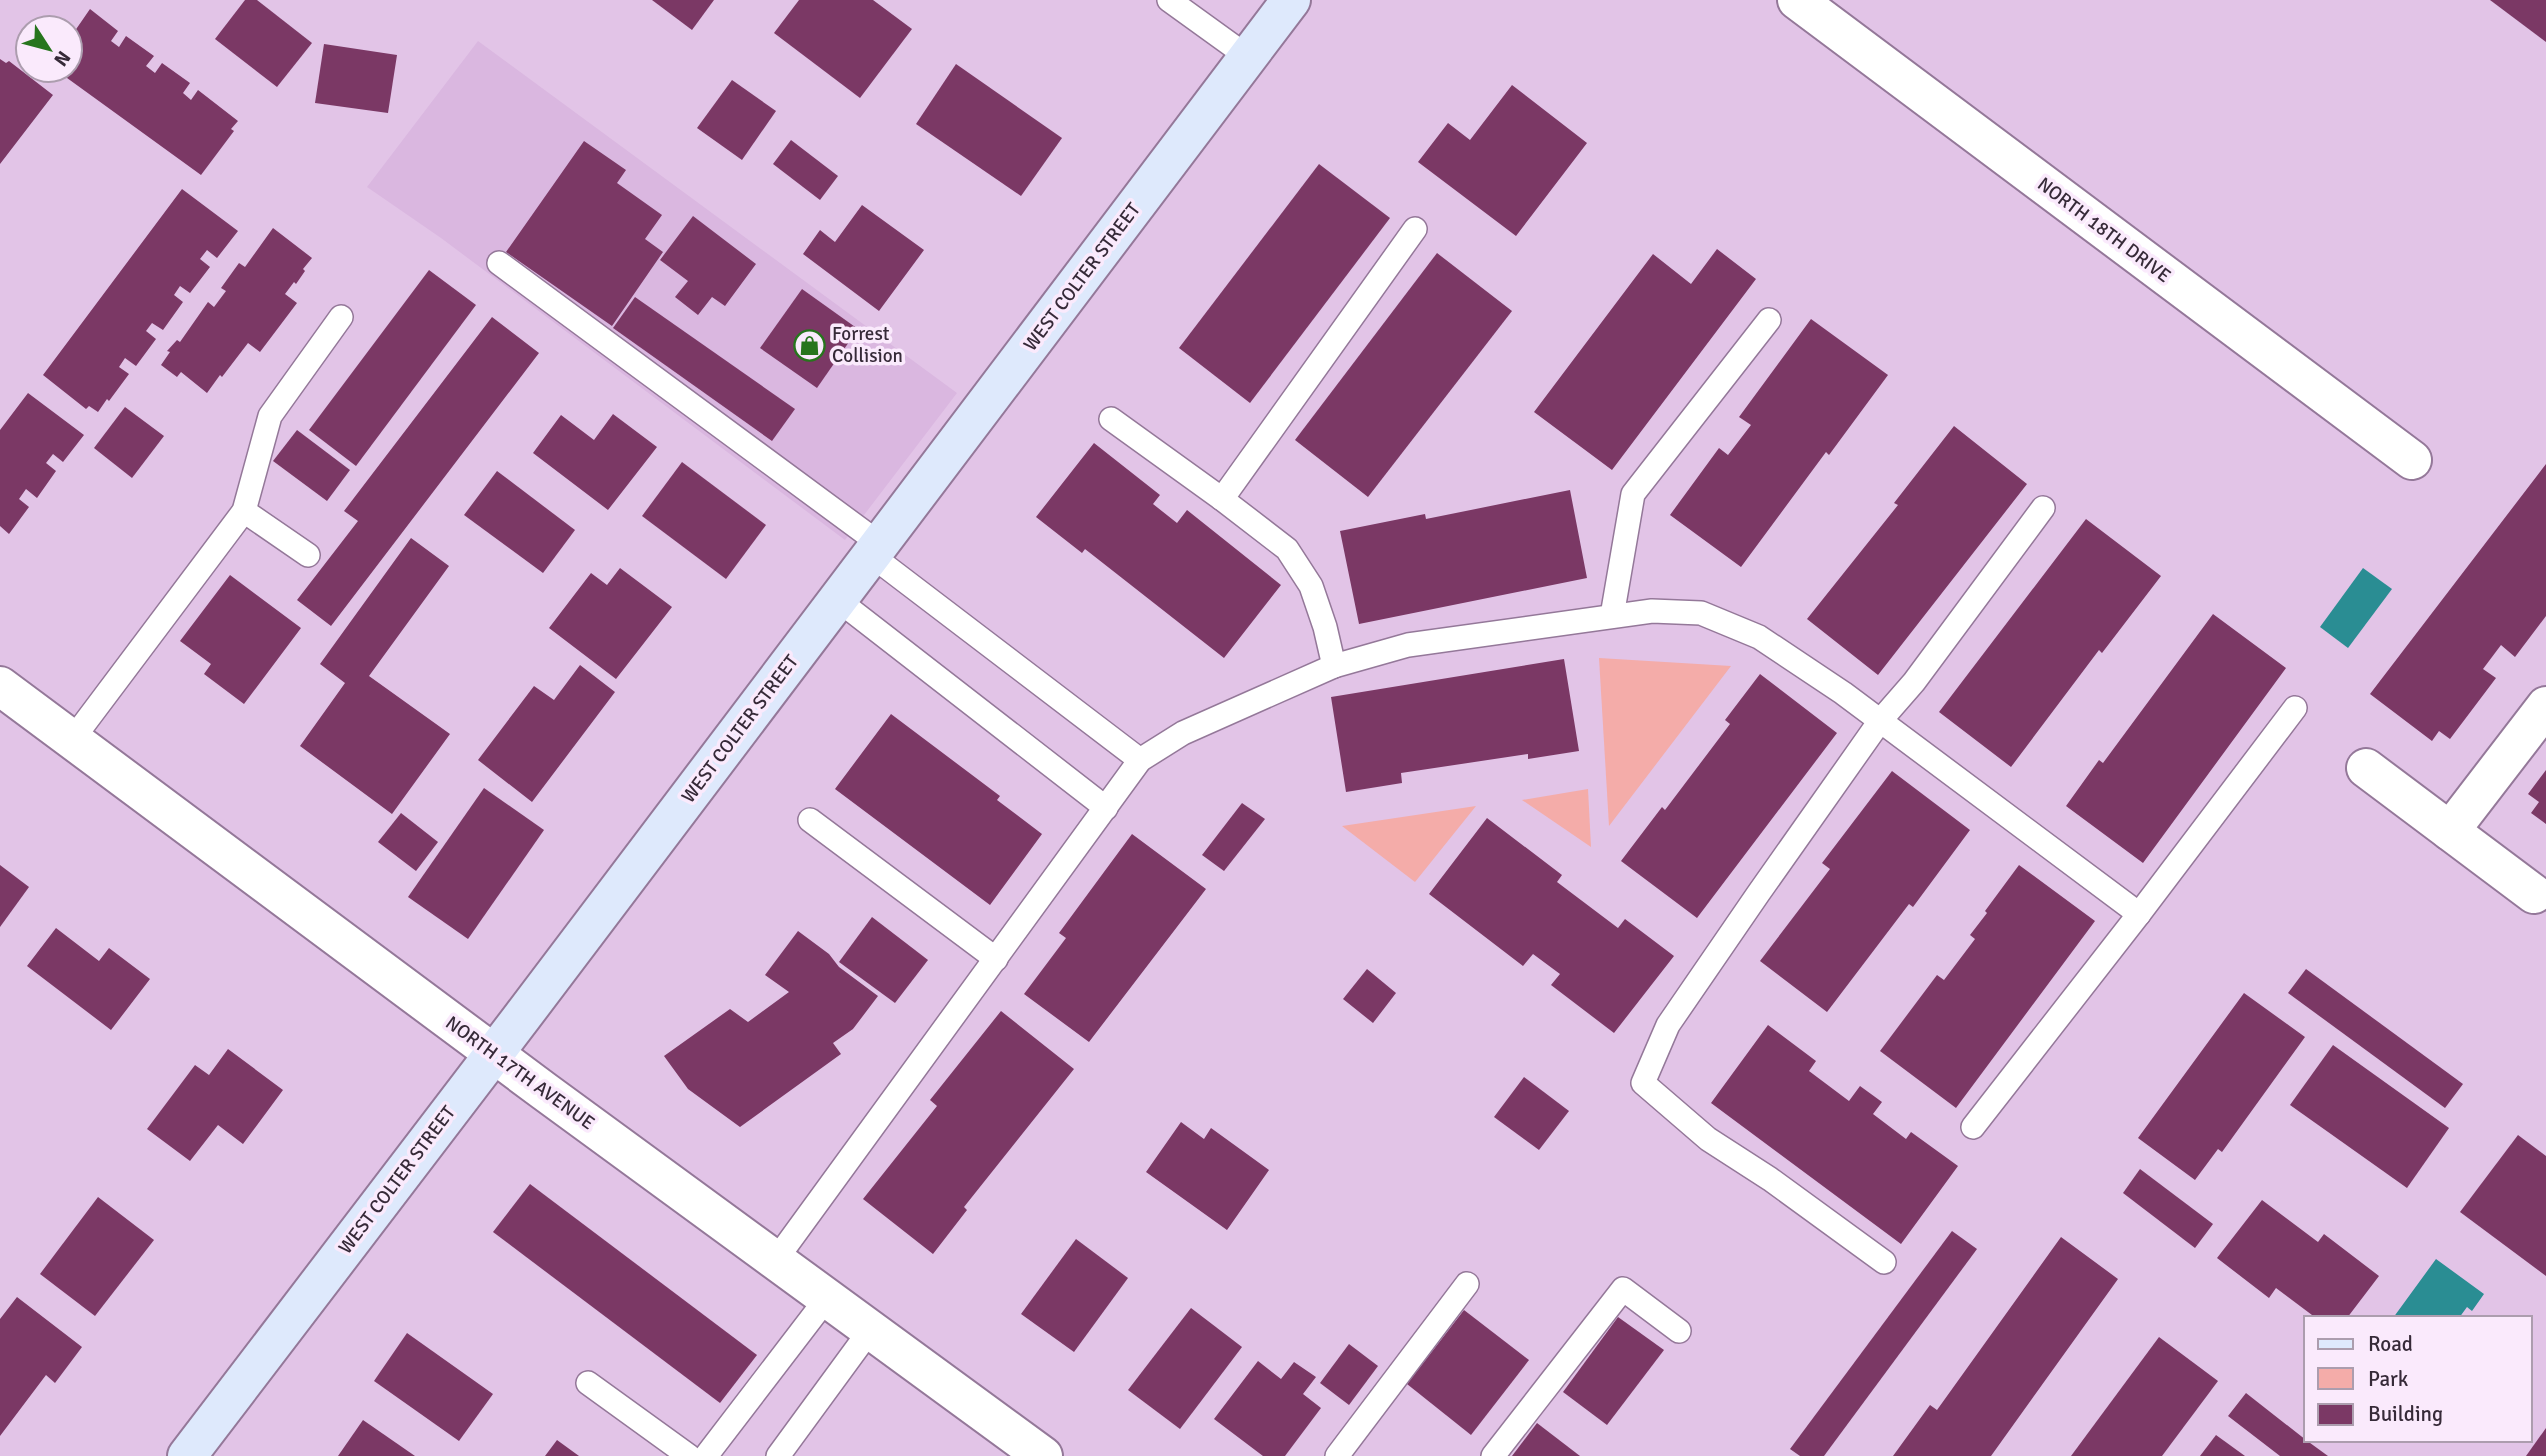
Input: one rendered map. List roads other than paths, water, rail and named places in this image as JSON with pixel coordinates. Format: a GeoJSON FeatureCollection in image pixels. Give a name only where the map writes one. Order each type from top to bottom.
{"type":"FeatureCollection","features":[{"type":"Feature","properties":{"kind":"street","name":"WEST COLTER STREET"},"geometry":{"type":"LineString","coordinates":[[192,1454],[1291,0]]}},
{"type":"Feature","properties":{"kind":"street","name":"NORTH 18TH DRIVE"},"geometry":{"type":"LineString","coordinates":[[1797,0],[2412,460]]}},
{"type":"Feature","properties":{"kind":"street","name":"NORTH 17TH AVENUE"},"geometry":{"type":"LineString","coordinates":[[0,686],[494,1054],[1043,1456]]}},
{"type":"Feature","properties":{"kind":"street"},"geometry":{"type":"LineString","coordinates":[[2450,831],[2546,706]]}},
{"type":"Feature","properties":{"kind":"street"},"geometry":{"type":"LineString","coordinates":[[2366,768],[2534,894]]}},
{"type":"Feature","properties":{"kind":"lane"},"geometry":{"type":"LineString","coordinates":[[1169,0],[1248,57]]}},
{"type":"Feature","properties":{"kind":"lane"},"geometry":{"type":"LineString","coordinates":[[1223,499],[1415,229]]}},
{"type":"Feature","properties":{"kind":"lane"},"geometry":{"type":"LineString","coordinates":[[499,263],[876,550],[1140,760]]}},
{"type":"Feature","properties":{"kind":"lane"},"geometry":{"type":"LineString","coordinates":[[72,740],[244,511],[270,416],[341,317]]}},
{"type":"Feature","properties":{"kind":"lane"},"geometry":{"type":"LineString","coordinates":[[1612,617],[1633,494],[1769,320]]}},
{"type":"Feature","properties":{"kind":"lane"},"geometry":{"type":"LineString","coordinates":[[1111,419],[1223,499],[1287,550],[1311,586],[1325,627],[1334,666]]}},
{"type":"Feature","properties":{"kind":"lane"},"geometry":{"type":"LineString","coordinates":[[1884,1262],[1780,1186],[1708,1139],[1643,1083],[1668,1025],[1880,721],[1914,682],[2043,508]]}},
{"type":"Feature","properties":{"kind":"lane"},"geometry":{"type":"LineString","coordinates":[[244,511],[308,555]]}},
{"type":"Feature","properties":{"kind":"lane"},"geometry":{"type":"LineString","coordinates":[[838,600],[1106,808]]}},
{"type":"Feature","properties":{"kind":"lane"},"geometry":{"type":"LineString","coordinates":[[775,1261],[1140,760],[1183,733],[1334,666],[1408,645],[1652,611],[1701,613],[1759,637],[1843,693],[2139,914]]}},
{"type":"Feature","properties":{"kind":"lane"},"geometry":{"type":"LineString","coordinates":[[1973,1127],[2295,708]]}},
{"type":"Feature","properties":{"kind":"lane"},"geometry":{"type":"LineString","coordinates":[[810,820],[996,959]]}},
{"type":"Feature","properties":{"kind":"lane"},"geometry":{"type":"LineString","coordinates":[[1337,1456],[1467,1284]]}},
{"type":"Feature","properties":{"kind":"lane"},"geometry":{"type":"LineString","coordinates":[[1493,1456],[1623,1289],[1679,1331]]}},
{"type":"Feature","properties":{"kind":"lane"},"geometry":{"type":"LineString","coordinates":[[706,1456],[827,1298]]}},
{"type":"Feature","properties":{"kind":"lane"},"geometry":{"type":"LineString","coordinates":[[778,1456],[871,1329]]}},
{"type":"Feature","properties":{"kind":"lane"},"geometry":{"type":"LineString","coordinates":[[588,1383],[689,1456]]}},
{"type":"Feature","properties":{"kind":"place","name":"Forrest Collision"},"geometry":{"type":"Point","coordinates":[809,345]}}]}
